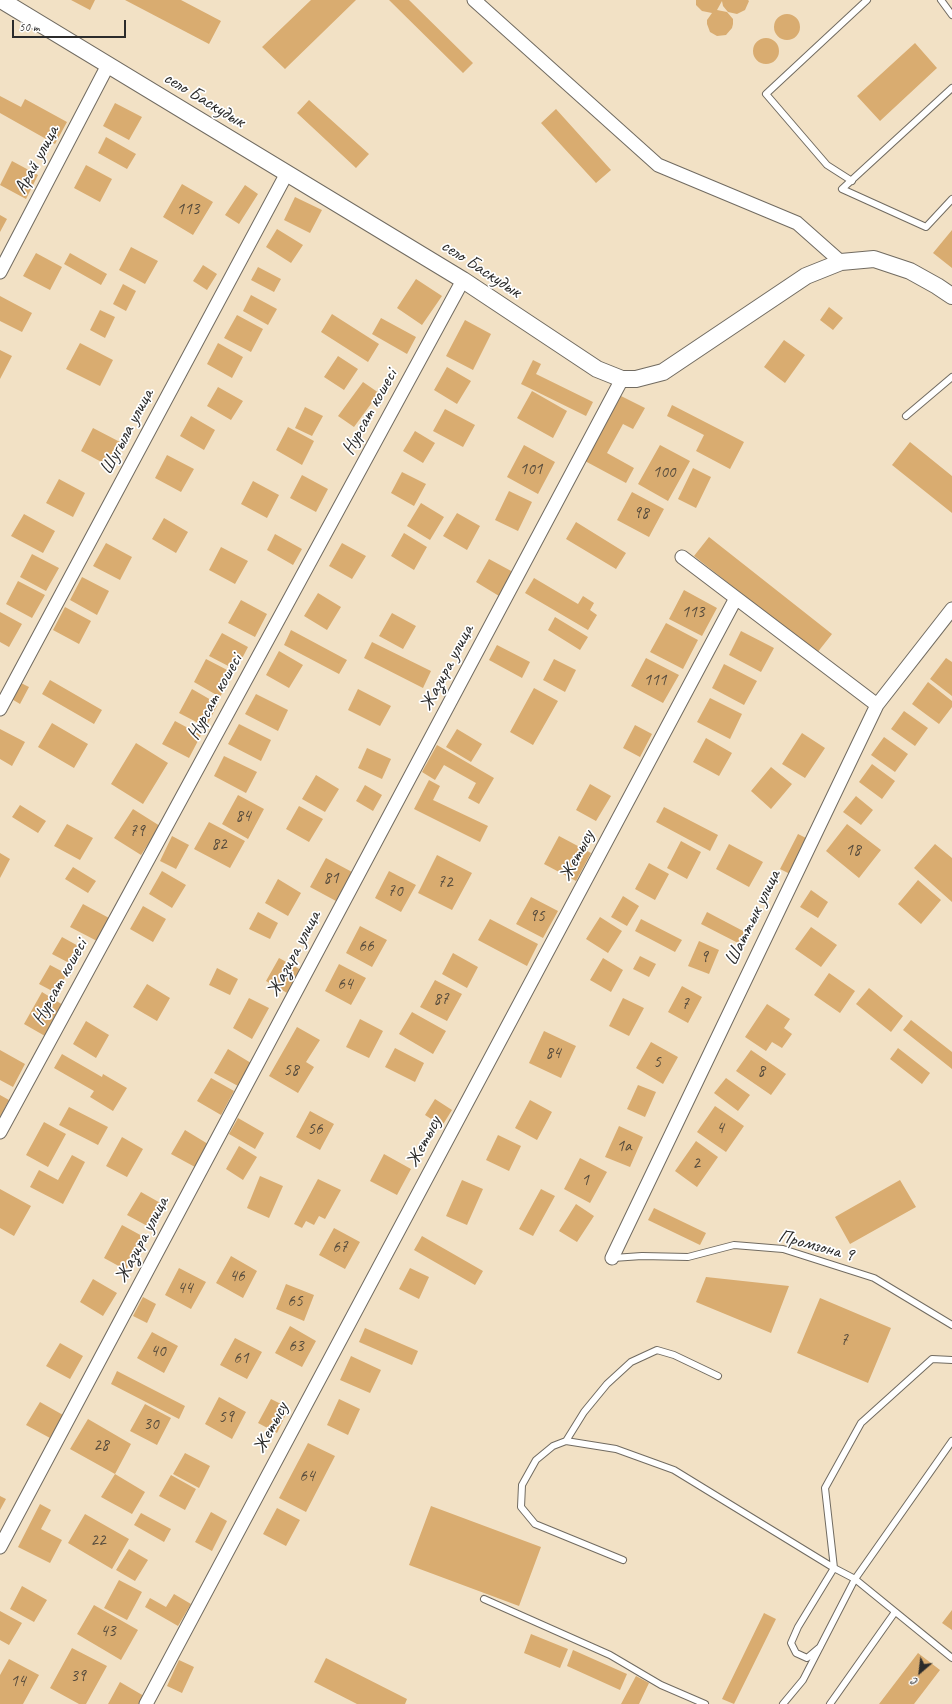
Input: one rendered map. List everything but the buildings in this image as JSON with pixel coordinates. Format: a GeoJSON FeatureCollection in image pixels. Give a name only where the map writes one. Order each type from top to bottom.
{"type":"FeatureCollection","features":[{"type":"Feature","properties":{"kind":"street","name":"село Баскудык"},"geometry":{"type":"LineString","coordinates":[[1,0],[463,280],[597,369],[622,379],[636,379],[662,372],[806,276],[841,262],[874,260],[910,271],[952,296]]}},
{"type":"Feature","properties":{"kind":"street"},"geometry":{"type":"LineString","coordinates":[[474,0],[658,165],[797,223],[841,262]]}},
{"type":"Feature","properties":{"kind":"street","name":"Арай улица"},"geometry":{"type":"LineString","coordinates":[[0,272],[108,65]]}},
{"type":"Feature","properties":{"kind":"street","name":"Шугыла улица"},"geometry":{"type":"LineString","coordinates":[[0,709],[287,173]]}},
{"type":"Feature","properties":{"kind":"street","name":"Нурсат кошесi"},"geometry":{"type":"LineString","coordinates":[[0,1132],[463,280]]}},
{"type":"Feature","properties":{"kind":"street","name":"Жазира улица"},"geometry":{"type":"LineString","coordinates":[[0,1546],[622,379]]}},
{"type":"Feature","properties":{"kind":"street"},"geometry":{"type":"LineString","coordinates":[[682,558],[877,705]]}},
{"type":"Feature","properties":{"kind":"street","name":"Жетысу"},"geometry":{"type":"LineString","coordinates":[[146,1704],[736,598]]}},
{"type":"Feature","properties":{"kind":"street","name":"Шаттык улица"},"geometry":{"type":"LineString","coordinates":[[612,1258],[877,705],[952,609]]}},
{"type":"Feature","properties":{"kind":"lane"},"geometry":{"type":"LineString","coordinates":[[852,181],[827,165],[766,94],[867,0]]}},
{"type":"Feature","properties":{"kind":"lane"},"geometry":{"type":"LineString","coordinates":[[941,0],[952,15]]}},
{"type":"Feature","properties":{"kind":"lane"},"geometry":{"type":"LineString","coordinates":[[952,88],[842,189],[926,227],[952,199]]}},
{"type":"Feature","properties":{"kind":"lane"},"geometry":{"type":"LineString","coordinates":[[906,416],[952,377]]}},
{"type":"Feature","properties":{"kind":"lane","name":"Промзона 9"},"geometry":{"type":"LineString","coordinates":[[612,1258],[642,1256],[688,1257],[734,1245],[784,1249],[874,1278],[952,1325]]}},
{"type":"Feature","properties":{"kind":"lane"},"geometry":{"type":"LineString","coordinates":[[566,1441],[584,1412],[606,1384],[631,1362],[657,1350],[674,1354],[718,1376]]}},
{"type":"Feature","properties":{"kind":"lane"},"geometry":{"type":"LineString","coordinates":[[820,1647],[807,1658],[796,1653],[791,1643],[798,1627],[834,1568],[825,1488],[861,1422],[932,1360],[952,1360]]}},
{"type":"Feature","properties":{"kind":"lane"},"geometry":{"type":"LineString","coordinates":[[623,1560],[534,1524],[522,1507],[522,1485],[536,1460],[553,1446],[566,1441],[616,1449],[674,1470],[834,1568],[855,1579],[952,1658]]}},
{"type":"Feature","properties":{"kind":"lane"},"geometry":{"type":"LineString","coordinates":[[783,1704],[803,1680],[855,1579],[952,1441]]}},
{"type":"Feature","properties":{"kind":"lane"},"geometry":{"type":"LineString","coordinates":[[484,1599],[610,1655],[661,1685],[705,1704]]}},
{"type":"Feature","properties":{"kind":"lane"},"geometry":{"type":"LineString","coordinates":[[830,1704],[895,1612]]}}]}
